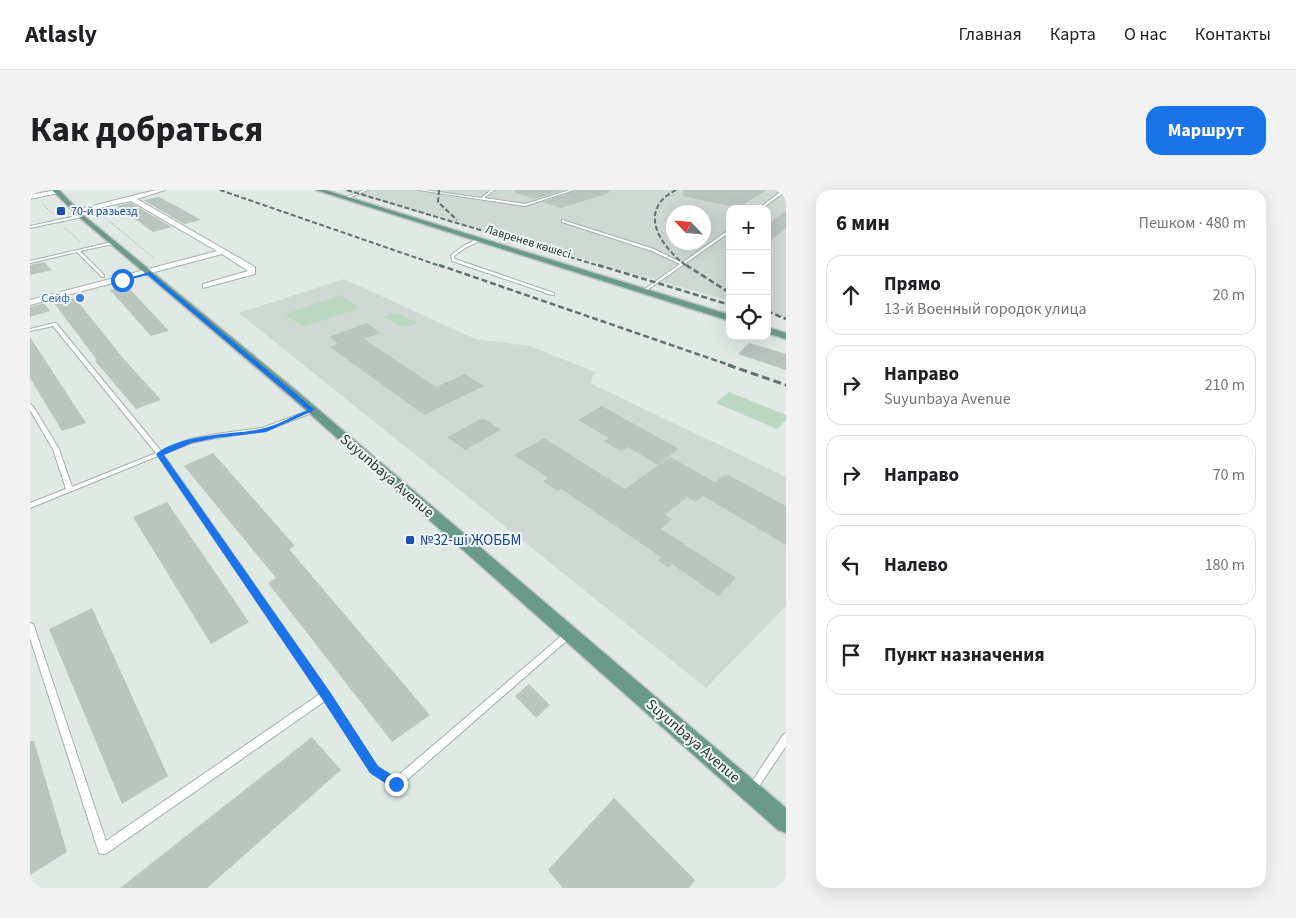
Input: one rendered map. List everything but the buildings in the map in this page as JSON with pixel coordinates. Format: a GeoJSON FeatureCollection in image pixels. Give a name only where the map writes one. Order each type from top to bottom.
{"type":"FeatureCollection","features":[{"type":"Feature","properties":{"kind":"main road","name":"Лавренев көшесі"},"geometry":{"type":"LineString","coordinates":[[319,190],[726,317]]}},
{"type":"Feature","properties":{"kind":"main road","name":"Suyunbaya Avenue"},"geometry":{"type":"LineString","coordinates":[[56,191],[75,211],[112,243],[312,410],[786,822]]}},
{"type":"Feature","properties":{"kind":"main road"},"geometry":{"type":"LineString","coordinates":[[771,331],[786,336]]}},
{"type":"Feature","properties":{"kind":"street"},"geometry":{"type":"LineString","coordinates":[[75,211],[132,199],[162,190]]}},
{"type":"Feature","properties":{"kind":"street"},"geometry":{"type":"LineString","coordinates":[[32,197],[56,191]]}},
{"type":"Feature","properties":{"kind":"street"},"geometry":{"type":"LineString","coordinates":[[132,199],[252,269],[252,272],[206,286]]}},
{"type":"Feature","properties":{"kind":"street"},"geometry":{"type":"LineString","coordinates":[[30,303],[223,252]]}},
{"type":"Feature","properties":{"kind":"lane"},"geometry":{"type":"LineString","coordinates":[[345,198],[367,190]]}},
{"type":"Feature","properties":{"kind":"lane"},"geometry":{"type":"LineString","coordinates":[[419,190],[525,205],[573,190]]}},
{"type":"Feature","properties":{"kind":"lane"},"geometry":{"type":"LineString","coordinates":[[482,198],[493,190]]}},
{"type":"Feature","properties":{"kind":"lane"},"geometry":{"type":"LineString","coordinates":[[764,205],[785,190]]}},
{"type":"Feature","properties":{"kind":"lane"},"geometry":{"type":"LineString","coordinates":[[30,227],[81,216]]}},
{"type":"Feature","properties":{"kind":"lane"},"geometry":{"type":"LineString","coordinates":[[563,221],[668,255],[682,264]]}},
{"type":"Feature","properties":{"kind":"lane"},"geometry":{"type":"LineString","coordinates":[[643,292],[726,233]]}},
{"type":"Feature","properties":{"kind":"lane"},"geometry":{"type":"LineString","coordinates":[[479,240],[458,251],[452,256],[453,260],[553,294]]}},
{"type":"Feature","properties":{"kind":"lane"},"geometry":{"type":"LineString","coordinates":[[30,262],[112,243]]}},
{"type":"Feature","properties":{"kind":"lane"},"geometry":{"type":"LineString","coordinates":[[78,251],[103,276]]}},
{"type":"Feature","properties":{"kind":"lane"},"geometry":{"type":"LineString","coordinates":[[30,330],[54,324],[160,454],[326,695],[374,770],[396,784],[568,634]]}},
{"type":"Feature","properties":{"kind":"lane"},"geometry":{"type":"LineString","coordinates":[[30,406],[56,449],[70,490]]}},
{"type":"Feature","properties":{"kind":"lane"},"geometry":{"type":"LineString","coordinates":[[30,506],[190,441],[263,430],[312,410]]}},
{"type":"Feature","properties":{"kind":"lane"},"geometry":{"type":"LineString","coordinates":[[30,626],[102,848],[326,695]]}},
{"type":"Feature","properties":{"kind":"lane"},"geometry":{"type":"LineString","coordinates":[[750,791],[786,738]]}},
{"type":"Feature","properties":{"kind":"path"},"geometry":{"type":"LineString","coordinates":[[32,197],[47,208],[58,221],[88,248]]}},
{"type":"Feature","properties":{"kind":"path"},"geometry":{"type":"LineString","coordinates":[[92,207],[166,268]]}},
{"type":"Feature","properties":{"kind":"shaded area"},"geometry":{"type":"Polygon","coordinates":[[[340,190],[786,190],[786,318],[771,313],[771,205],[726,205],[726,300],[340,190]]]}},
{"type":"Feature","properties":{"kind":"shaded area"},"geometry":{"type":"Polygon","coordinates":[[[344,279],[475,339],[530,346],[595,372],[590,383],[786,477],[786,606],[706,688],[239,313],[344,279]]]}},
{"type":"Feature","properties":{"kind":"green space"},"geometry":{"type":"Polygon","coordinates":[[[341,295],[360,308],[303,327],[285,314],[341,295]]]}},
{"type":"Feature","properties":{"kind":"green space"},"geometry":{"type":"Polygon","coordinates":[[[395,312],[417,323],[405,328],[384,317],[395,312]]]}},
{"type":"Feature","properties":{"kind":"green space"},"geometry":{"type":"Polygon","coordinates":[[[729,392],[786,415],[786,420],[777,429],[716,403],[729,392]]]}},
{"type":"Feature","properties":{"kind":"railway"},"geometry":{"type":"LineString","coordinates":[[220,190],[443,267]]}},
{"type":"Feature","properties":{"kind":"railway"},"geometry":{"type":"LineString","coordinates":[[347,190],[603,267]]}},
{"type":"Feature","properties":{"kind":"railway"},"geometry":{"type":"LineString","coordinates":[[439,190],[438,202],[457,220]]}},
{"type":"Feature","properties":{"kind":"railway"},"geometry":{"type":"LineString","coordinates":[[676,190],[658,206],[655,214],[655,223],[662,240],[674,256],[688,267]]}},
{"type":"Feature","properties":{"kind":"railway"},"geometry":{"type":"LineString","coordinates":[[439,265],[732,366]]}},
{"type":"Feature","properties":{"kind":"railway"},"geometry":{"type":"LineString","coordinates":[[598,265],[726,304]]}},
{"type":"Feature","properties":{"kind":"railway"},"geometry":{"type":"LineString","coordinates":[[686,265],[726,290]]}},
{"type":"Feature","properties":{"kind":"railway"},"geometry":{"type":"LineString","coordinates":[[771,313],[786,319]]}},
{"type":"Feature","properties":{"kind":"railway"},"geometry":{"type":"LineString","coordinates":[[728,365],[786,385]]}},
{"type":"Feature","properties":{"kind":"place","name":"70-й разьезд"},"geometry":{"type":"Point","coordinates":[61,211]}},
{"type":"Feature","properties":{"kind":"place","name":"Сейф"},"geometry":{"type":"Point","coordinates":[80,298]}},
{"type":"Feature","properties":{"kind":"place","name":"№32-ші ЖОББМ"},"geometry":{"type":"Point","coordinates":[410,540]}},
{"type":"Feature","properties":{"kind":"route"},"geometry":{"type":"LineString","coordinates":[[122,280],[148,273],[312,410],[263,430],[190,441],[160,454],[326,695],[374,770],[396,784]]}}]}
